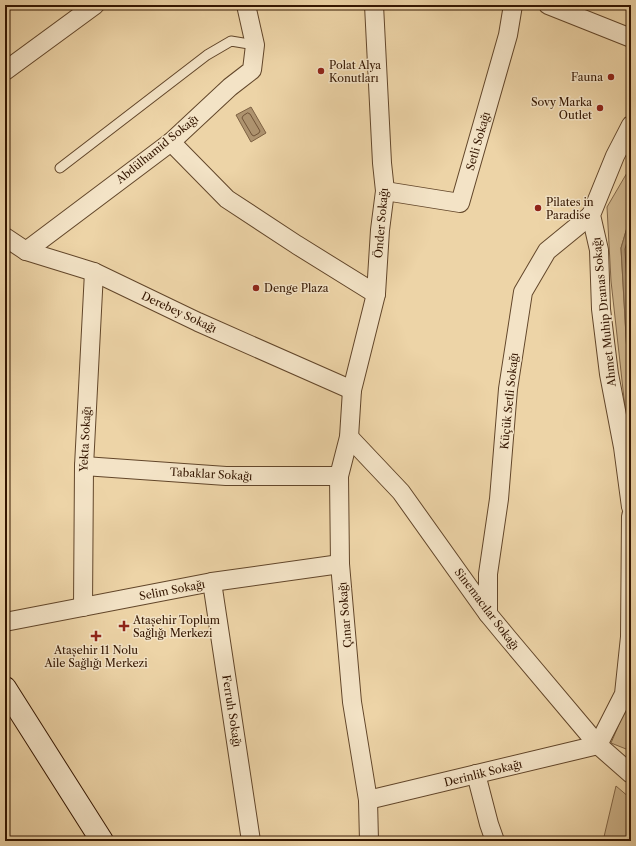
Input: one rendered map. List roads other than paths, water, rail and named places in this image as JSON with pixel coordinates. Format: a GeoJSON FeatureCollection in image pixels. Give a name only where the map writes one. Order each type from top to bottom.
{"type":"FeatureCollection","features":[{"type":"Feature","properties":{"kind":"main road"},"geometry":{"type":"LineString","coordinates":[[5,688],[102,841]]}},
{"type":"Feature","properties":{"kind":"street"},"geometry":{"type":"LineString","coordinates":[[5,71],[95,5]]}},
{"type":"Feature","properties":{"kind":"street","name":"Abdülhamid Sokağı"},"geometry":{"type":"LineString","coordinates":[[26,250],[171,142],[230,87],[252,70],[255,45],[246,5]]}},
{"type":"Feature","properties":{"kind":"street","name":"Önder Sokağı"},"geometry":{"type":"LineString","coordinates":[[352,390],[376,294],[380,230],[385,191],[382,164],[374,5]]}},
{"type":"Feature","properties":{"kind":"street","name":"Setli Sokağı"},"geometry":{"type":"LineString","coordinates":[[385,191],[460,202],[508,35],[513,5]]}},
{"type":"Feature","properties":{"kind":"street"},"geometry":{"type":"LineString","coordinates":[[548,5],[631,38]]}},
{"type":"Feature","properties":{"kind":"street"},"geometry":{"type":"LineString","coordinates":[[591,215],[615,156],[631,125]]}},
{"type":"Feature","properties":{"kind":"street"},"geometry":{"type":"LineString","coordinates":[[171,142],[227,199],[297,246],[376,294]]}},
{"type":"Feature","properties":{"kind":"street","name":"Ahmet Muhip Dranas Sokağı"},"geometry":{"type":"LineString","coordinates":[[591,215],[599,250],[601,309],[609,374],[623,447],[631,507]]}},
{"type":"Feature","properties":{"kind":"street","name":"Küçük Setli Sokağı"},"geometry":{"type":"LineString","coordinates":[[488,614],[488,574],[499,499],[508,389],[523,292],[547,251],[591,215]]}},
{"type":"Feature","properties":{"kind":"street","name":"Derebey Sokağı"},"geometry":{"type":"LineString","coordinates":[[5,237],[26,250],[94,272],[198,322],[352,390]]}},
{"type":"Feature","properties":{"kind":"street","name":"Yekta Sokağı"},"geometry":{"type":"LineString","coordinates":[[83,607],[84,466],[94,272]]}},
{"type":"Feature","properties":{"kind":"street","name":"Çınar Sokağı"},"geometry":{"type":"LineString","coordinates":[[352,390],[349,437],[339,476],[340,564],[352,702],[368,800],[369,841]]}},
{"type":"Feature","properties":{"kind":"street","name":"Sinemacılar Sokağı"},"geometry":{"type":"LineString","coordinates":[[349,437],[401,492],[488,614],[598,745],[631,774]]}},
{"type":"Feature","properties":{"kind":"street","name":"Tabaklar Sokağı"},"geometry":{"type":"LineString","coordinates":[[84,466],[226,476],[339,476]]}},
{"type":"Feature","properties":{"kind":"street"},"geometry":{"type":"LineString","coordinates":[[598,745],[624,694],[630,637],[631,516]]}},
{"type":"Feature","properties":{"kind":"street","name":"Selim Sokağı"},"geometry":{"type":"LineString","coordinates":[[5,622],[212,582],[340,564]]}},
{"type":"Feature","properties":{"kind":"street","name":"Ferruh Sokağı"},"geometry":{"type":"LineString","coordinates":[[212,582],[252,841]]}},
{"type":"Feature","properties":{"kind":"street","name":"Derinlik Sokağı"},"geometry":{"type":"LineString","coordinates":[[368,800],[598,745]]}},
{"type":"Feature","properties":{"kind":"street"},"geometry":{"type":"LineString","coordinates":[[476,774],[495,841]]}},
{"type":"Feature","properties":{"kind":"lane"},"geometry":{"type":"LineString","coordinates":[[60,168],[207,55],[231,41],[255,45]]}},
{"type":"Feature","properties":{"kind":"water"},"geometry":{"type":"Polygon","coordinates":[[[251,107],[266,133],[251,142],[236,115],[251,107]]]}},
{"type":"Feature","properties":{"kind":"water"},"geometry":{"type":"Polygon","coordinates":[[[631,214],[631,389],[628,371],[621,248],[631,214]]]}},
{"type":"Feature","properties":{"kind":"place","name":"Polat Alya Konutları"},"geometry":{"type":"Point","coordinates":[321,71]}},
{"type":"Feature","properties":{"kind":"place","name":"Fauna"},"geometry":{"type":"Point","coordinates":[611,77]}},
{"type":"Feature","properties":{"kind":"place","name":"Sovy Marka Outlet"},"geometry":{"type":"Point","coordinates":[600,108]}},
{"type":"Feature","properties":{"kind":"place","name":"Pilates in Paradise"},"geometry":{"type":"Point","coordinates":[538,208]}},
{"type":"Feature","properties":{"kind":"place","name":"Denge Plaza"},"geometry":{"type":"Point","coordinates":[256,288]}},
{"type":"Feature","properties":{"kind":"place","name":"Ataşehir Toplum Sağlığı Merkezi"},"geometry":{"type":"Point","coordinates":[124,626]}},
{"type":"Feature","properties":{"kind":"place","name":"Ataşehir 11 Nolu Aile Sağlığı Merkezi"},"geometry":{"type":"Point","coordinates":[96,636]}}]}
